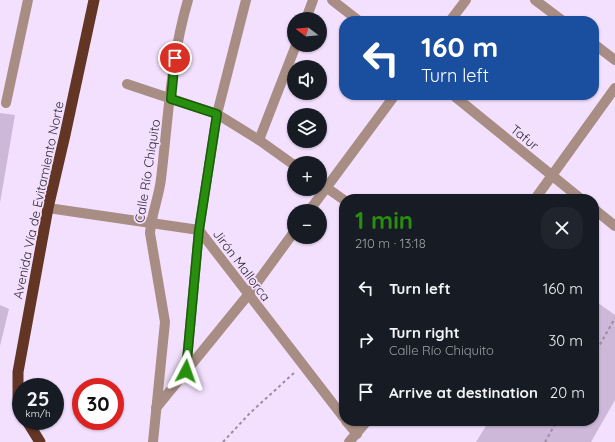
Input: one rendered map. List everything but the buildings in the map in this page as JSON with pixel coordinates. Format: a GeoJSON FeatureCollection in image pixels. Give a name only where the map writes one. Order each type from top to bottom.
{"type":"FeatureCollection","features":[{"type":"Feature","properties":{"kind":"highway","name":"Avenida Vía de Evitamiento Norte"},"geometry":{"type":"LineString","coordinates":[[18,378],[48,208],[94,0]]}},
{"type":"Feature","properties":{"kind":"highway"},"geometry":{"type":"LineString","coordinates":[[33,430],[40,442]]}},
{"type":"Feature","properties":{"kind":"street"},"geometry":{"type":"LineString","coordinates":[[6,104],[28,0]]}},
{"type":"Feature","properties":{"kind":"street","name":"Calle Río Chiquito"},"geometry":{"type":"LineString","coordinates":[[153,442],[165,322],[150,233],[150,224],[161,183],[175,58],[188,0]]}},
{"type":"Feature","properties":{"kind":"street"},"geometry":{"type":"LineString","coordinates":[[186,371],[199,230],[217,114],[246,0]]}},
{"type":"Feature","properties":{"kind":"street"},"geometry":{"type":"LineString","coordinates":[[309,12],[313,0]]}},
{"type":"Feature","properties":{"kind":"street"},"geometry":{"type":"LineString","coordinates":[[332,0],[353,16]]}},
{"type":"Feature","properties":{"kind":"street"},"geometry":{"type":"LineString","coordinates":[[454,16],[466,0]]}},
{"type":"Feature","properties":{"kind":"street"},"geometry":{"type":"LineString","coordinates":[[535,0],[556,16]]}},
{"type":"Feature","properties":{"kind":"street"},"geometry":{"type":"LineString","coordinates":[[599,48],[615,60]]}},
{"type":"Feature","properties":{"kind":"street"},"geometry":{"type":"LineString","coordinates":[[259,140],[293,52]]}},
{"type":"Feature","properties":{"kind":"street"},"geometry":{"type":"LineString","coordinates":[[127,84],[217,114],[259,140],[287,160]]}},
{"type":"Feature","properties":{"kind":"street"},"geometry":{"type":"LineString","coordinates":[[539,194],[615,88]]}},
{"type":"Feature","properties":{"kind":"street"},"geometry":{"type":"LineString","coordinates":[[327,180],[391,100]]}},
{"type":"Feature","properties":{"kind":"street","name":"Tafur"},"geometry":{"type":"LineString","coordinates":[[459,100],[575,194]]}},
{"type":"Feature","properties":{"kind":"street"},"geometry":{"type":"LineString","coordinates":[[327,188],[339,196]]}},
{"type":"Feature","properties":{"kind":"street","name":"Jirón Mallorca"},"geometry":{"type":"LineString","coordinates":[[48,208],[199,230],[339,412]]}},
{"type":"Feature","properties":{"kind":"street"},"geometry":{"type":"LineString","coordinates":[[599,213],[615,226]]}},
{"type":"Feature","properties":{"kind":"street"},"geometry":{"type":"LineString","coordinates":[[156,408],[248,295],[287,242]]}},
{"type":"Feature","properties":{"kind":"street"},"geometry":{"type":"LineString","coordinates":[[350,426],[357,434]]}},
{"type":"Feature","properties":{"kind":"street"},"geometry":{"type":"LineString","coordinates":[[349,442],[363,426]]}},
{"type":"Feature","properties":{"kind":"path"},"geometry":{"type":"LineString","coordinates":[[599,346],[615,318]]}},
{"type":"Feature","properties":{"kind":"path"},"geometry":{"type":"LineString","coordinates":[[223,442],[250,413],[302,365]]}},
{"type":"Feature","properties":{"kind":"path"},"geometry":{"type":"LineString","coordinates":[[545,442],[554,426]]}},
{"type":"Feature","properties":{"kind":"shaded area"},"geometry":{"type":"Polygon","coordinates":[[[0,113],[15,115],[0,203],[0,113]]]}},
{"type":"Feature","properties":{"kind":"shaded area"},"geometry":{"type":"Polygon","coordinates":[[[599,304],[615,315],[615,400],[591,442],[476,442],[486,426],[599,426],[599,304]]]}},
{"type":"Feature","properties":{"kind":"shaded area"},"geometry":{"type":"Polygon","coordinates":[[[0,305],[9,309],[0,346],[0,305]]]}},
{"type":"Feature","properties":{"kind":"route"},"geometry":{"type":"LineString","coordinates":[[175,58],[171,99],[217,114],[199,230],[190,310],[186,371]]}}]}
